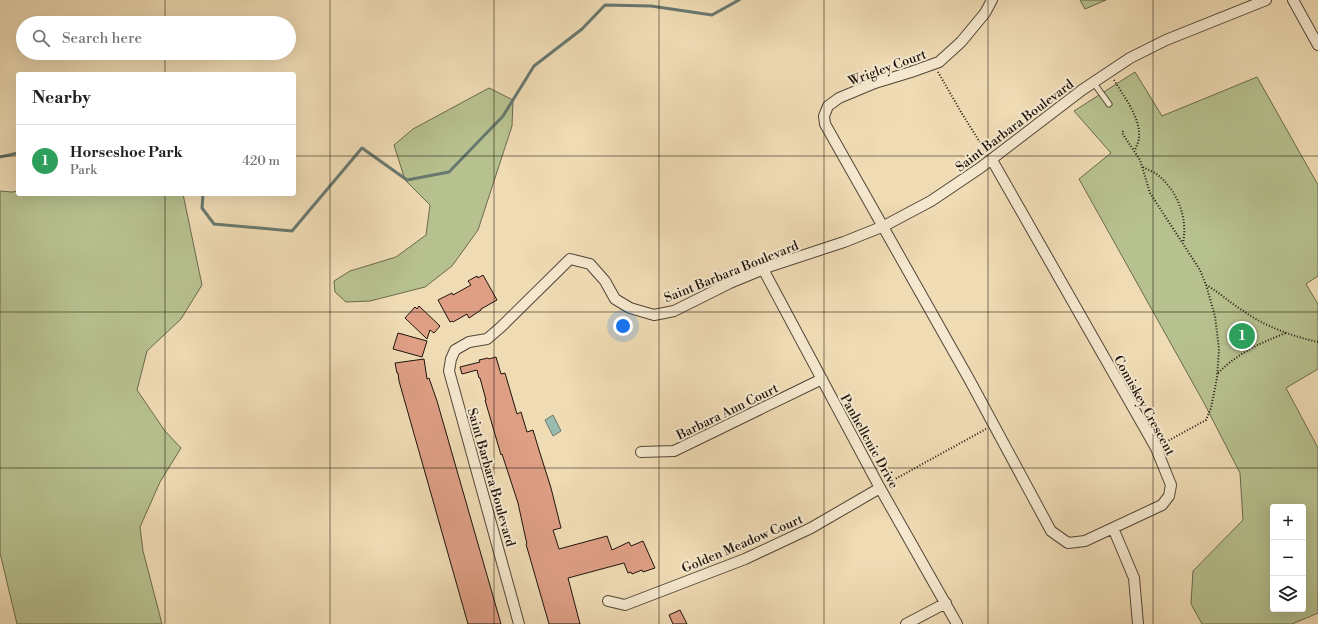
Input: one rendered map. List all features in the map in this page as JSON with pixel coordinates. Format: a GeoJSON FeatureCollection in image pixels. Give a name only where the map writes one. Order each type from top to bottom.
{"type":"FeatureCollection","features":[{"type":"Feature","properties":{"kind":"street","name":"Wrigley Court"},"geometry":{"type":"LineString","coordinates":[[882,227],[825,124],[824,116],[828,106],[840,98],[875,83],[939,62],[961,42],[985,13],[992,0]]}},
{"type":"Feature","properties":{"kind":"street","name":"Saint Barbara Boulevard"},"geometry":{"type":"LineString","coordinates":[[519,624],[449,371],[451,359],[455,350],[469,342],[487,339],[570,259],[590,264],[605,281],[615,300],[630,308],[654,315],[674,311],[730,283],[763,269],[844,242],[882,227],[931,201],[992,160],[1094,82],[1130,58],[1166,40],[1266,0]]}},
{"type":"Feature","properties":{"kind":"street"},"geometry":{"type":"LineString","coordinates":[[1293,0],[1318,46]]}},
{"type":"Feature","properties":{"kind":"street","name":"Comiskey Crescent"},"geometry":{"type":"LineString","coordinates":[[882,227],[994,425],[1051,531],[1068,543],[1085,542],[1162,505],[1170,496],[1171,485],[1156,448],[992,160]]}},
{"type":"Feature","properties":{"kind":"street","name":"Panhellenic Drive"},"geometry":{"type":"LineString","coordinates":[[763,269],[880,488],[957,624]]}},
{"type":"Feature","properties":{"kind":"street","name":"Barbara Ann Court"},"geometry":{"type":"LineString","coordinates":[[641,452],[674,451],[822,379]]}},
{"type":"Feature","properties":{"kind":"street","name":"Golden Meadow Court"},"geometry":{"type":"LineString","coordinates":[[608,600],[625,605],[745,559],[812,528],[880,488]]}},
{"type":"Feature","properties":{"kind":"street"},"geometry":{"type":"LineString","coordinates":[[1113,528],[1134,578],[1138,624]]}},
{"type":"Feature","properties":{"kind":"street"},"geometry":{"type":"LineString","coordinates":[[906,624],[946,604]]}},
{"type":"Feature","properties":{"kind":"lane"},"geometry":{"type":"LineString","coordinates":[[1094,82],[1109,104]]}},
{"type":"Feature","properties":{"kind":"path"},"geometry":{"type":"LineString","coordinates":[[934,64],[960,112],[992,160]]}},
{"type":"Feature","properties":{"kind":"path"},"geometry":{"type":"LineString","coordinates":[[1109,72],[1132,111],[1139,129],[1140,140],[1134,151]]}},
{"type":"Feature","properties":{"kind":"path"},"geometry":{"type":"LineString","coordinates":[[1123,131],[1122,133],[1140,160],[1150,193],[1200,270],[1215,316],[1219,349],[1218,374],[1211,408],[1206,420],[1156,448]]}},
{"type":"Feature","properties":{"kind":"path"},"geometry":{"type":"LineString","coordinates":[[1143,167],[1158,175],[1174,191],[1184,219],[1185,233],[1183,243]]}},
{"type":"Feature","properties":{"kind":"path"},"geometry":{"type":"LineString","coordinates":[[1206,285],[1217,291],[1242,311],[1275,329],[1318,342]]}},
{"type":"Feature","properties":{"kind":"path"},"geometry":{"type":"LineString","coordinates":[[1218,374],[1230,361],[1255,346],[1287,333]]}},
{"type":"Feature","properties":{"kind":"path"},"geometry":{"type":"LineString","coordinates":[[880,488],[901,475],[994,425]]}},
{"type":"Feature","properties":{"kind":"green space"},"geometry":{"type":"Polygon","coordinates":[[[1080,0],[1106,0],[1085,9],[1080,0]]]}},
{"type":"Feature","properties":{"kind":"green space"},"geometry":{"type":"Polygon","coordinates":[[[1135,72],[1162,116],[1257,77],[1318,185],[1318,276],[1306,284],[1318,304],[1318,369],[1286,388],[1318,448],[1318,613],[1292,624],[1202,624],[1191,604],[1193,571],[1243,520],[1240,473],[1204,403],[1079,179],[1111,153],[1074,111],[1135,72]]]}},
{"type":"Feature","properties":{"kind":"green space"},"geometry":{"type":"Polygon","coordinates":[[[489,88],[513,100],[512,126],[478,230],[452,266],[425,287],[370,301],[346,302],[335,292],[334,281],[350,271],[396,257],[426,235],[430,205],[405,180],[394,145],[413,129],[489,88]]]}},
{"type":"Feature","properties":{"kind":"green space"},"geometry":{"type":"Polygon","coordinates":[[[0,191],[16,191],[16,196],[183,196],[202,285],[181,319],[147,351],[137,390],[165,431],[181,448],[160,482],[140,527],[143,551],[162,624],[17,624],[0,553],[0,191]]]}},
{"type":"Feature","properties":{"kind":"water"},"geometry":{"type":"Polygon","coordinates":[[[553,415],[561,431],[553,436],[545,420],[553,415]]]}},
{"type":"Feature","properties":{"kind":"building"},"geometry":{"type":"Polygon","coordinates":[[[483,275],[497,300],[469,318],[467,314],[453,322],[450,322],[438,300],[452,293],[453,295],[471,285],[468,281],[477,276],[478,278],[483,275]]]}},
{"type":"Feature","properties":{"kind":"building"},"geometry":{"type":"Polygon","coordinates":[[[419,306],[440,326],[434,333],[430,330],[427,339],[405,318],[415,307],[417,309],[419,306]]]}},
{"type":"Feature","properties":{"kind":"building"},"geometry":{"type":"Polygon","coordinates":[[[398,333],[427,341],[422,357],[393,349],[398,333]]]}},
{"type":"Feature","properties":{"kind":"building"},"geometry":{"type":"Polygon","coordinates":[[[496,357],[501,374],[505,373],[517,414],[521,412],[527,432],[533,430],[551,488],[561,528],[553,530],[559,549],[607,536],[612,550],[629,542],[631,546],[643,541],[655,568],[643,572],[642,570],[632,574],[631,572],[628,573],[624,563],[568,578],[580,624],[549,624],[526,544],[518,503],[502,454],[501,455],[480,378],[477,370],[462,374],[460,367],[480,362],[479,360],[496,357]]]}},
{"type":"Feature","properties":{"kind":"building"},"geometry":{"type":"Polygon","coordinates":[[[424,359],[427,379],[429,378],[437,401],[501,624],[468,624],[395,363],[424,359]]]}},
{"type":"Feature","properties":{"kind":"building"},"geometry":{"type":"Polygon","coordinates":[[[680,610],[687,624],[673,624],[669,615],[680,610]]]}},
{"type":"Feature","properties":{"kind":"waterway"},"geometry":{"type":"LineString","coordinates":[[203,196],[202,208],[214,224],[292,231],[362,148],[407,180],[449,172],[503,116],[534,66],[582,29],[605,5],[651,6],[712,15],[739,0]]}},
{"type":"Feature","properties":{"kind":"waterway"},"geometry":{"type":"LineString","coordinates":[[0,157],[16,153]]}},
{"type":"Feature","properties":{"kind":"place","name":"Horseshoe Park"},"geometry":{"type":"Point","coordinates":[1242,336]}}]}
